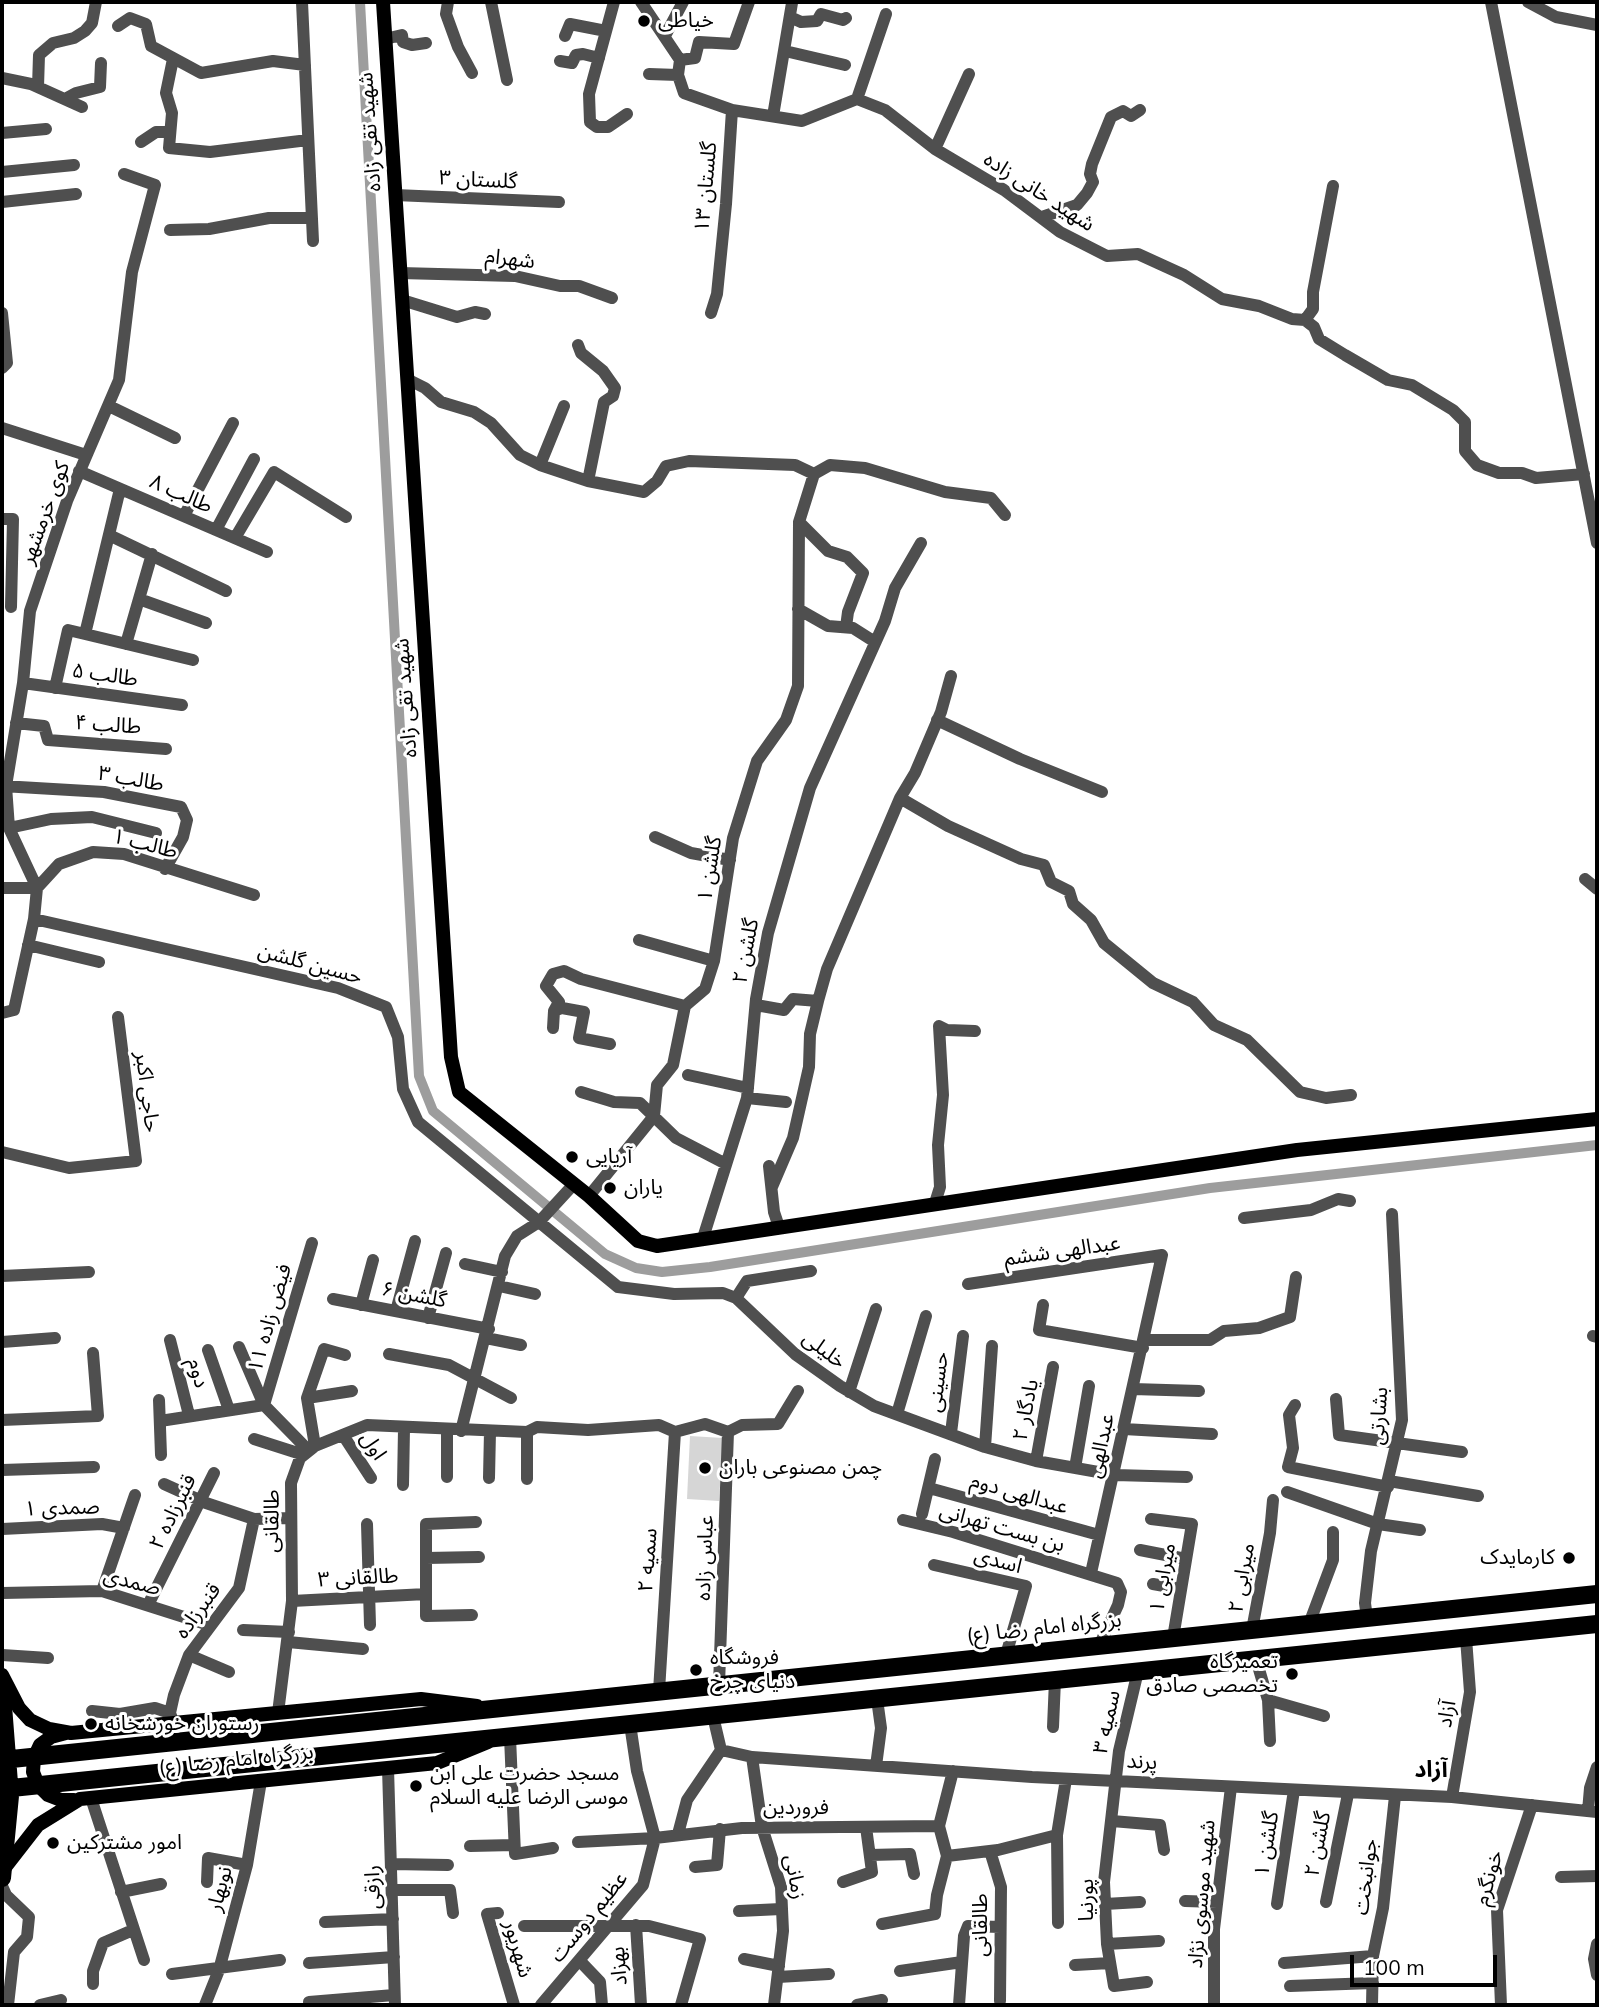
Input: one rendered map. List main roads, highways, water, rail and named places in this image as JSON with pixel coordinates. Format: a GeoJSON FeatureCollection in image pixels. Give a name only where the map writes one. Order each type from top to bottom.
{"type":"FeatureCollection","features":[{"type":"Feature","properties":{"kind":"highway","name":"بزرگراه امام رضا (ع)"},"geometry":{"type":"LineString","coordinates":[[2,1760],[1597,1594]]}},
{"type":"Feature","properties":{"kind":"highway","name":"بزرگراه امام رضا (ع)"},"geometry":{"type":"LineString","coordinates":[[2,1789],[1597,1624]]}},
{"type":"Feature","properties":{"kind":"highway"},"geometry":{"type":"LineString","coordinates":[[2,1693],[10,1796],[2,1878]]}},
{"type":"Feature","properties":{"kind":"main road","name":"شهید تقی زاده"},"geometry":{"type":"LineString","coordinates":[[383,2],[451,1057],[459,1092],[646,1245],[1297,1150],[1597,1119]]}},
{"type":"Feature","properties":{"kind":"main road","name":"بزرگراه امام رضا (ع)"},"geometry":{"type":"LineString","coordinates":[[2,1675],[19,1708],[30,1720],[49,1729],[71,1733],[172,1718],[278,1713],[421,1699],[496,1708]]}},
{"type":"Feature","properties":{"kind":"main road"},"geometry":{"type":"LineString","coordinates":[[71,1733],[54,1735],[40,1745],[34,1758],[34,1774],[40,1787],[53,1797],[87,1798]]}},
{"type":"Feature","properties":{"kind":"main road","name":"بزرگراه امام رضا (ع)"},"geometry":{"type":"LineString","coordinates":[[2,1878],[38,1825],[64,1807],[87,1798],[437,1763],[505,1737]]}},
{"type":"Feature","properties":{"kind":"waterway"},"geometry":{"type":"LineString","coordinates":[[360,2],[419,1076],[433,1111],[605,1254],[636,1268],[662,1272],[710,1267],[1210,1188],[1597,1145]]}},
{"type":"Feature","properties":{"kind":"place","name":"خیاطی"},"geometry":{"type":"Point","coordinates":[644,21]}},
{"type":"Feature","properties":{"kind":"place","name":"آریایی"},"geometry":{"type":"Point","coordinates":[572,1157]}},
{"type":"Feature","properties":{"kind":"place","name":"یاران"},"geometry":{"type":"Point","coordinates":[610,1188]}},
{"type":"Feature","properties":{"kind":"place","name":"چمن مصنوعی باران"},"geometry":{"type":"Point","coordinates":[705,1468]}},
{"type":"Feature","properties":{"kind":"place","name":"کارمایدک"},"geometry":{"type":"Point","coordinates":[1569,1558]}},
{"type":"Feature","properties":{"kind":"place","name":"فروشگاه دنیای چرخ"},"geometry":{"type":"Point","coordinates":[696,1670]}},
{"type":"Feature","properties":{"kind":"place","name":"تعمیرگاه تخصصی صادق"},"geometry":{"type":"Point","coordinates":[1292,1674]}},
{"type":"Feature","properties":{"kind":"place","name":"رستوران خورشخانه"},"geometry":{"type":"Point","coordinates":[91,1724]}},
{"type":"Feature","properties":{"kind":"place","name":"مسجد حضرت علی ابن موسی الرضا علیه السلام"},"geometry":{"type":"Point","coordinates":[416,1786]}},
{"type":"Feature","properties":{"kind":"place","name":"امور مشترکین"},"geometry":{"type":"Point","coordinates":[53,1843]}},
{"type":"Feature","properties":{"kind":"district","name":"آزاد"},"geometry":{"type":"Point","coordinates":[1431,1770]}}]}
